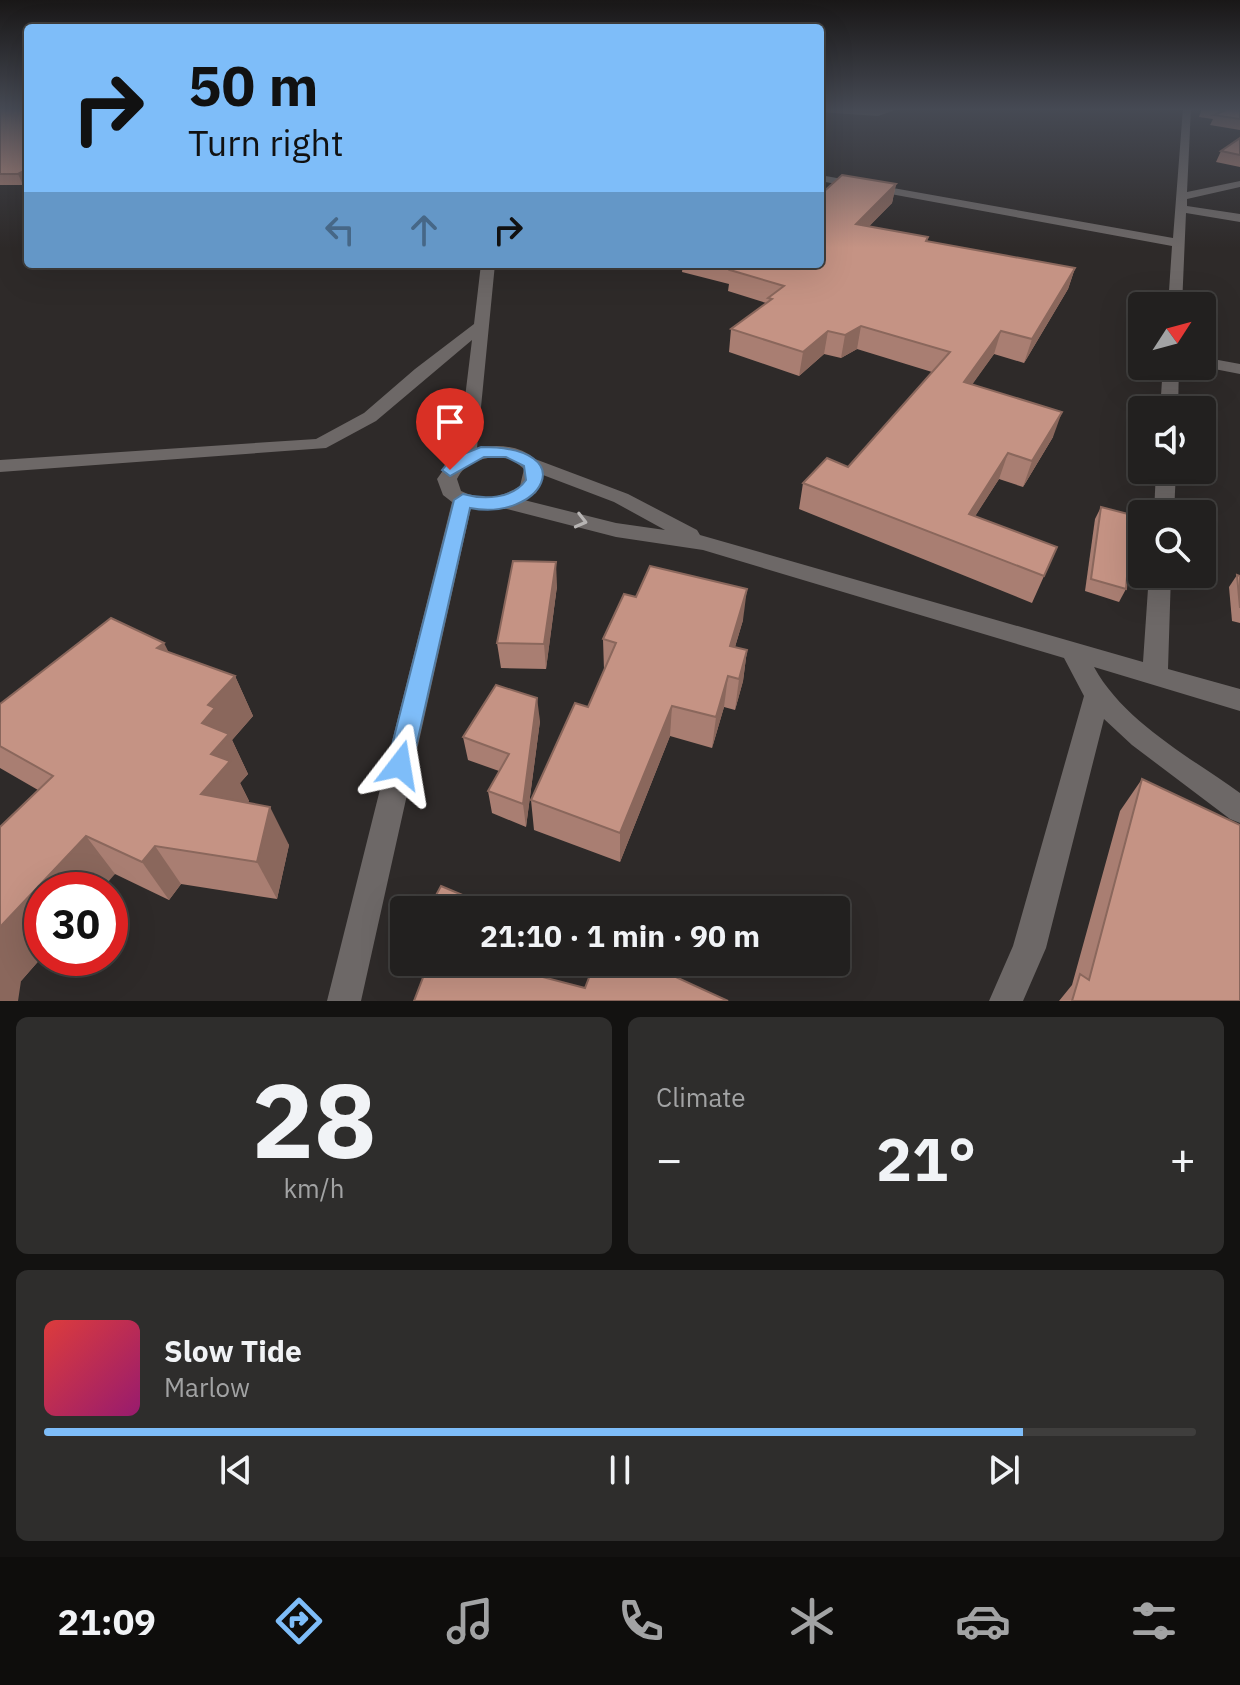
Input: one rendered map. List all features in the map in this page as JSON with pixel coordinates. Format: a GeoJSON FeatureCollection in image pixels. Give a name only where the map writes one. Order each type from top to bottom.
{"type":"FeatureCollection","features":[{"type":"Feature","properties":{"kind":"street"},"geometry":{"type":"LineString","coordinates":[[1176,292],[1184,155]]}},
{"type":"Feature","properties":{"kind":"street"},"geometry":{"type":"LineString","coordinates":[[824,179],[1179,243]]}},
{"type":"Feature","properties":{"kind":"street"},"geometry":{"type":"LineString","coordinates":[[1181,203],[1240,184]]}},
{"type":"Feature","properties":{"kind":"street"},"geometry":{"type":"LineString","coordinates":[[1181,203],[1202,212],[1240,218]]}},
{"type":"Feature","properties":{"kind":"street"},"geometry":{"type":"LineString","coordinates":[[1202,212],[1240,208]]}},
{"type":"Feature","properties":{"kind":"street"},"geometry":{"type":"LineString","coordinates":[[467,457],[488,268]]}},
{"type":"Feature","properties":{"kind":"street"},"geometry":{"type":"LineString","coordinates":[[0,466],[320,444],[370,417],[421,372],[481,326]]}},
{"type":"Feature","properties":{"kind":"street"},"geometry":{"type":"LineString","coordinates":[[1216,365],[1240,369]]}},
{"type":"Feature","properties":{"kind":"street"},"geometry":{"type":"LineString","coordinates":[[505,502],[529,489],[535,480],[535,471],[522,456],[495,451],[467,457],[457,463],[447,479],[453,495],[475,504],[505,502],[616,530],[704,543],[1240,700]]}},
{"type":"Feature","properties":{"kind":"street"},"geometry":{"type":"LineString","coordinates":[[530,463],[621,498],[704,543]]}},
{"type":"Feature","properties":{"kind":"street"},"geometry":{"type":"LineString","coordinates":[[344,1001],[463,500]]}},
{"type":"Feature","properties":{"kind":"street"},"geometry":{"type":"LineString","coordinates":[[1155,675],[1159,588]]}},
{"type":"Feature","properties":{"kind":"street"},"geometry":{"type":"LineString","coordinates":[[1072,649],[1097,696],[1142,737],[1240,810]]}},
{"type":"Feature","properties":{"kind":"street"},"geometry":{"type":"LineString","coordinates":[[1006,1001],[1029,948],[1097,696]]}},
{"type":"Feature","properties":{"kind":"building"},"geometry":{"type":"Polygon","coordinates":[[[0,155],[24,155],[24,171],[0,174],[0,155]]]}},
{"type":"Feature","properties":{"kind":"building"},"geometry":{"type":"Polygon","coordinates":[[[842,175],[896,184],[856,224],[928,237],[926,241],[1075,268],[1032,339],[1001,331],[964,382],[1062,412],[1032,461],[1008,453],[969,514],[1057,547],[1044,576],[803,483],[827,458],[848,467],[950,352],[861,326],[845,335],[828,331],[803,352],[731,329],[772,299],[768,298],[784,286],[730,270],[824,268],[824,191],[842,175]]]}},
{"type":"Feature","properties":{"kind":"building"},"geometry":{"type":"Polygon","coordinates":[[[1101,507],[1128,514],[1126,589],[1091,579],[1101,507]]]}},
{"type":"Feature","properties":{"kind":"building"},"geometry":{"type":"Polygon","coordinates":[[[513,561],[556,562],[544,644],[497,643],[513,561]]]}},
{"type":"Feature","properties":{"kind":"building"},"geometry":{"type":"Polygon","coordinates":[[[650,566],[747,589],[730,646],[747,650],[739,679],[728,676],[716,717],[672,706],[620,833],[531,800],[575,703],[588,707],[616,643],[603,639],[624,594],[636,597],[650,566]]]}},
{"type":"Feature","properties":{"kind":"building"},"geometry":{"type":"Polygon","coordinates":[[[1237,575],[1240,576],[1240,608],[1237,575]]]}},
{"type":"Feature","properties":{"kind":"building"},"geometry":{"type":"Polygon","coordinates":[[[111,618],[164,643],[157,648],[235,676],[208,705],[215,708],[202,723],[229,734],[211,754],[230,761],[201,794],[270,807],[257,862],[155,846],[142,862],[86,836],[52,872],[24,872],[24,902],[0,927],[0,827],[53,776],[0,746],[0,704],[111,618]]]}},
{"type":"Feature","properties":{"kind":"building"},"geometry":{"type":"Polygon","coordinates":[[[496,685],[537,698],[523,804],[488,791],[509,754],[463,737],[496,685]]]}},
{"type":"Feature","properties":{"kind":"building"},"geometry":{"type":"Polygon","coordinates":[[[1142,779],[1240,825],[1240,1001],[1072,1001],[1080,974],[1089,980],[1142,779]]]}},
{"type":"Feature","properties":{"kind":"building"},"geometry":{"type":"Polygon","coordinates":[[[441,886],[465,896],[436,896],[441,886]]]}},
{"type":"Feature","properties":{"kind":"building"},"geometry":{"type":"Polygon","coordinates":[[[424,976],[539,976],[585,988],[590,976],[673,976],[728,1001],[414,1001],[424,976]]]}},
{"type":"Feature","properties":{"kind":"route"},"geometry":{"type":"LineString","coordinates":[[400,765],[463,500],[475,504],[505,502],[519,497],[535,480],[535,471],[530,463],[522,456],[509,452],[481,452],[467,457],[450,470]]}}]}
